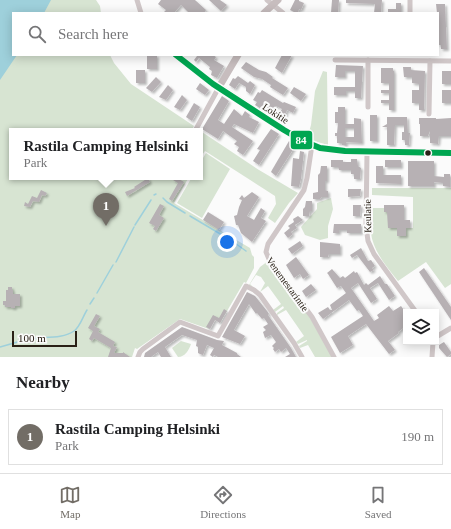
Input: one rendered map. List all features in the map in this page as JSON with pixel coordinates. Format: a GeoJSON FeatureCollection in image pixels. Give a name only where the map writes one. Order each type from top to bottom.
{"type":"FeatureCollection","features":[{"type":"Feature","properties":{"kind":"street"},"geometry":{"type":"LineString","coordinates":[[137,0],[141,12]]}},
{"type":"Feature","properties":{"kind":"street"},"geometry":{"type":"LineString","coordinates":[[410,0],[410,12]]}},
{"type":"Feature","properties":{"kind":"street"},"geometry":{"type":"LineString","coordinates":[[265,12],[273,2],[282,12]]}},
{"type":"Feature","properties":{"kind":"street","name":"Lokitie"},"geometry":{"type":"LineString","coordinates":[[177,56],[219,87],[291,134],[312,145],[338,151],[451,153]]}},
{"type":"Feature","properties":{"kind":"street"},"geometry":{"type":"LineString","coordinates":[[197,128],[237,56]]}},
{"type":"Feature","properties":{"kind":"street"},"geometry":{"type":"LineString","coordinates":[[335,60],[412,58],[430,61],[451,61]]}},
{"type":"Feature","properties":{"kind":"street"},"geometry":{"type":"LineString","coordinates":[[368,60],[368,107]]}},
{"type":"Feature","properties":{"kind":"street"},"geometry":{"type":"LineString","coordinates":[[429,114],[430,61]]}},
{"type":"Feature","properties":{"kind":"street","name":"Venemestarintie"},"geometry":{"type":"LineString","coordinates":[[312,145],[304,190],[268,244],[266,252],[269,259],[312,317],[334,357]]}},
{"type":"Feature","properties":{"kind":"street","name":"Keulatie"},"geometry":{"type":"LineString","coordinates":[[367,152],[366,226],[368,241],[374,254],[414,309]]}},
{"type":"Feature","properties":{"kind":"street"},"geometry":{"type":"LineString","coordinates":[[138,357],[143,348],[180,322],[218,336],[246,286],[259,294],[294,343],[302,357]]}},
{"type":"Feature","properties":{"kind":"street"},"geometry":{"type":"LineString","coordinates":[[439,335],[451,328]]}},
{"type":"Feature","properties":{"kind":"street"},"geometry":{"type":"LineString","coordinates":[[432,357],[433,345]]}},
{"type":"Feature","properties":{"kind":"green space"},"geometry":{"type":"Polygon","coordinates":[[[35,0],[96,0],[100,6],[101,12],[29,12],[35,0]]]}},
{"type":"Feature","properties":{"kind":"green space"},"geometry":{"type":"Polygon","coordinates":[[[0,39],[12,54],[12,56],[110,56],[114,63],[131,84],[194,126],[193,128],[9,128],[9,180],[187,180],[174,203],[250,248],[254,257],[254,268],[220,323],[215,319],[209,329],[180,319],[137,349],[135,348],[132,357],[0,357],[0,39]]]}},
{"type":"Feature","properties":{"kind":"green space"},"geometry":{"type":"Polygon","coordinates":[[[323,71],[327,72],[328,145],[307,139],[311,125],[315,91],[323,71]]]}},
{"type":"Feature","properties":{"kind":"green space"},"geometry":{"type":"Polygon","coordinates":[[[203,133],[259,170],[298,193],[275,223],[268,218],[276,204],[275,196],[205,151],[203,154],[203,133]]]}},
{"type":"Feature","properties":{"kind":"green space"},"geometry":{"type":"Polygon","coordinates":[[[206,153],[230,169],[202,218],[177,203],[190,180],[203,180],[203,158],[206,153]]]}},
{"type":"Feature","properties":{"kind":"green space"},"geometry":{"type":"Polygon","coordinates":[[[372,188],[451,188],[451,284],[445,288],[426,262],[398,281],[381,258],[372,240],[371,208],[384,208],[384,212],[388,212],[388,228],[398,228],[398,236],[406,236],[406,228],[413,228],[413,197],[372,195],[372,188]]]}},
{"type":"Feature","properties":{"kind":"green space"},"geometry":{"type":"Polygon","coordinates":[[[331,198],[333,209],[328,226],[328,238],[320,240],[305,235],[301,227],[317,209],[317,203],[331,198]]]}},
{"type":"Feature","properties":{"kind":"green space"},"geometry":{"type":"Polygon","coordinates":[[[268,261],[308,314],[332,357],[315,357],[308,345],[300,348],[299,346],[307,340],[298,344],[296,342],[304,336],[286,310],[277,315],[277,313],[284,308],[283,306],[275,312],[273,310],[281,304],[268,286],[260,292],[265,283],[261,277],[256,275],[250,284],[253,287],[249,285],[260,267],[268,261]]]}},
{"type":"Feature","properties":{"kind":"green space"},"geometry":{"type":"Polygon","coordinates":[[[181,341],[191,344],[185,354],[178,357],[172,348],[181,341]]]}},
{"type":"Feature","properties":{"kind":"water"},"geometry":{"type":"Polygon","coordinates":[[[0,0],[51,0],[45,12],[12,12],[12,56],[16,56],[0,80],[0,0]]]}},
{"type":"Feature","properties":{"kind":"building"},"geometry":{"type":"Polygon","coordinates":[[[161,0],[195,0],[206,10],[205,12],[188,12],[181,5],[175,12],[164,12],[166,10],[158,4],[161,0]]]}},
{"type":"Feature","properties":{"kind":"building"},"geometry":{"type":"Polygon","coordinates":[[[209,0],[220,0],[227,5],[221,11],[209,0]]]}},
{"type":"Feature","properties":{"kind":"building"},"geometry":{"type":"Polygon","coordinates":[[[295,0],[299,0],[304,3],[301,10],[299,9],[298,12],[290,10],[295,0]]]}},
{"type":"Feature","properties":{"kind":"building"},"geometry":{"type":"Polygon","coordinates":[[[332,0],[339,0],[338,12],[331,12],[332,0]]]}},
{"type":"Feature","properties":{"kind":"building"},"geometry":{"type":"Polygon","coordinates":[[[346,0],[382,0],[381,12],[374,12],[375,4],[346,3],[346,0]]]}},
{"type":"Feature","properties":{"kind":"building"},"geometry":{"type":"Polygon","coordinates":[[[396,3],[401,3],[401,12],[388,12],[388,9],[396,9],[396,3]]]}},
{"type":"Feature","properties":{"kind":"building"},"geometry":{"type":"Polygon","coordinates":[[[436,4],[445,4],[447,49],[441,49],[441,45],[439,45],[439,12],[437,12],[436,4]]]}},
{"type":"Feature","properties":{"kind":"building"},"geometry":{"type":"Polygon","coordinates":[[[147,56],[157,56],[157,69],[147,69],[147,56]]]}},
{"type":"Feature","properties":{"kind":"building"},"geometry":{"type":"Polygon","coordinates":[[[197,56],[214,56],[216,57],[214,60],[224,66],[217,78],[211,75],[212,71],[209,69],[210,67],[199,58],[196,62],[194,60],[197,56]]]}},
{"type":"Feature","properties":{"kind":"building"},"geometry":{"type":"Polygon","coordinates":[[[281,56],[291,56],[282,73],[275,68],[281,56]]]}},
{"type":"Feature","properties":{"kind":"building"},"geometry":{"type":"Polygon","coordinates":[[[246,62],[259,70],[266,72],[273,77],[272,78],[288,88],[283,95],[270,87],[271,85],[262,79],[254,77],[241,68],[246,62]]]}},
{"type":"Feature","properties":{"kind":"building"},"geometry":{"type":"Polygon","coordinates":[[[336,65],[363,66],[361,98],[355,98],[355,91],[346,91],[346,95],[334,95],[334,87],[355,87],[355,71],[345,71],[345,77],[335,77],[336,65]]]}},
{"type":"Feature","properties":{"kind":"building"},"geometry":{"type":"Polygon","coordinates":[[[403,67],[411,67],[411,70],[425,71],[424,110],[419,110],[419,103],[412,103],[412,90],[419,90],[419,84],[412,83],[412,77],[404,77],[403,67]]]}},
{"type":"Feature","properties":{"kind":"building"},"geometry":{"type":"Polygon","coordinates":[[[381,68],[393,68],[394,71],[394,110],[389,110],[389,103],[381,103],[381,100],[389,100],[389,93],[381,93],[381,90],[389,90],[389,83],[381,83],[381,68]]]}},
{"type":"Feature","properties":{"kind":"building"},"geometry":{"type":"Polygon","coordinates":[[[136,70],[145,70],[145,83],[136,83],[136,70]]]}},
{"type":"Feature","properties":{"kind":"building"},"geometry":{"type":"Polygon","coordinates":[[[442,71],[451,71],[451,84],[442,84],[442,71]]]}},
{"type":"Feature","properties":{"kind":"building"},"geometry":{"type":"Polygon","coordinates":[[[238,76],[248,83],[250,81],[255,85],[250,94],[246,91],[246,87],[239,83],[235,89],[229,85],[233,78],[235,79],[238,76]]]}},
{"type":"Feature","properties":{"kind":"building"},"geometry":{"type":"Polygon","coordinates":[[[156,77],[161,82],[152,92],[146,88],[156,77]]]}},
{"type":"Feature","properties":{"kind":"building"},"geometry":{"type":"Polygon","coordinates":[[[200,83],[209,90],[205,95],[196,89],[200,83]]]}},
{"type":"Feature","properties":{"kind":"building"},"geometry":{"type":"Polygon","coordinates":[[[168,85],[173,90],[166,100],[159,97],[168,85]]]}},
{"type":"Feature","properties":{"kind":"building"},"geometry":{"type":"Polygon","coordinates":[[[294,87],[306,94],[301,101],[290,93],[294,87]]]}},
{"type":"Feature","properties":{"kind":"building"},"geometry":{"type":"Polygon","coordinates":[[[262,90],[283,103],[284,102],[296,107],[293,113],[287,110],[285,116],[281,116],[280,120],[276,117],[282,109],[276,106],[268,113],[255,105],[257,102],[253,100],[258,92],[260,93],[262,90]]]}},
{"type":"Feature","properties":{"kind":"building"},"geometry":{"type":"Polygon","coordinates":[[[442,90],[451,90],[451,103],[442,103],[442,90]]]}},
{"type":"Feature","properties":{"kind":"building"},"geometry":{"type":"Polygon","coordinates":[[[182,95],[187,100],[180,110],[174,107],[182,95]]]}},
{"type":"Feature","properties":{"kind":"building"},"geometry":{"type":"Polygon","coordinates":[[[222,96],[229,101],[218,120],[224,124],[234,109],[242,116],[245,111],[250,115],[249,117],[259,122],[253,133],[234,124],[232,127],[253,141],[243,155],[237,151],[239,147],[234,144],[237,141],[223,131],[218,139],[203,128],[222,96]]]}},
{"type":"Feature","properties":{"kind":"building"},"geometry":{"type":"Polygon","coordinates":[[[194,103],[200,107],[192,121],[186,117],[194,103]]]}},
{"type":"Feature","properties":{"kind":"building"},"geometry":{"type":"Polygon","coordinates":[[[338,107],[345,107],[345,124],[354,124],[354,118],[361,119],[362,143],[346,142],[346,145],[342,145],[342,143],[337,143],[337,136],[335,136],[335,133],[337,133],[338,123],[335,123],[335,112],[338,112],[338,107]],[[345,128],[345,137],[354,137],[354,128],[345,128]]]}},
{"type":"Feature","properties":{"kind":"building"},"geometry":{"type":"Polygon","coordinates":[[[370,115],[377,115],[377,141],[370,141],[370,115]]]}},
{"type":"Feature","properties":{"kind":"building"},"geometry":{"type":"Polygon","coordinates":[[[387,117],[407,117],[408,133],[410,133],[409,145],[405,145],[405,140],[402,140],[404,125],[395,125],[394,145],[387,145],[387,127],[382,127],[387,124],[387,117]]]}},
{"type":"Feature","properties":{"kind":"building"},"geometry":{"type":"Polygon","coordinates":[[[419,118],[451,118],[451,136],[439,136],[438,144],[430,143],[430,131],[428,136],[420,136],[419,118]]]}},
{"type":"Feature","properties":{"kind":"building"},"geometry":{"type":"Polygon","coordinates":[[[271,129],[279,134],[259,165],[253,161],[260,150],[257,149],[271,129]]]}},
{"type":"Feature","properties":{"kind":"building"},"geometry":{"type":"Polygon","coordinates":[[[289,141],[295,145],[294,148],[276,176],[271,172],[289,141]]]}},
{"type":"Feature","properties":{"kind":"building"},"geometry":{"type":"Polygon","coordinates":[[[300,151],[304,152],[299,187],[291,186],[293,158],[299,159],[300,151]]]}},
{"type":"Feature","properties":{"kind":"building"},"geometry":{"type":"Polygon","coordinates":[[[351,159],[357,159],[358,166],[361,168],[360,179],[354,179],[354,174],[351,174],[351,170],[339,170],[338,167],[331,167],[331,160],[351,162],[351,159]]]}},
{"type":"Feature","properties":{"kind":"building"},"geometry":{"type":"Polygon","coordinates":[[[385,160],[401,160],[401,167],[385,167],[385,160]]]}},
{"type":"Feature","properties":{"kind":"building"},"geometry":{"type":"Polygon","coordinates":[[[408,161],[434,161],[434,176],[444,177],[444,174],[450,174],[450,187],[443,186],[443,183],[434,182],[434,186],[408,186],[408,161]]]}},
{"type":"Feature","properties":{"kind":"building"},"geometry":{"type":"Polygon","coordinates":[[[321,166],[327,166],[327,181],[325,181],[325,190],[328,191],[328,197],[313,199],[313,193],[318,192],[318,175],[320,173],[321,166]]]}},
{"type":"Feature","properties":{"kind":"building"},"geometry":{"type":"Polygon","coordinates":[[[376,166],[383,166],[383,175],[401,175],[401,184],[376,183],[376,166]]]}},
{"type":"Feature","properties":{"kind":"building"},"geometry":{"type":"Polygon","coordinates":[[[145,180],[149,180],[150,182],[127,196],[125,192],[135,188],[134,187],[145,180]]]}},
{"type":"Feature","properties":{"kind":"building"},"geometry":{"type":"Polygon","coordinates":[[[173,180],[180,180],[184,182],[172,201],[169,199],[178,183],[173,180]]]}},
{"type":"Feature","properties":{"kind":"building"},"geometry":{"type":"Polygon","coordinates":[[[348,189],[361,189],[360,196],[348,197],[348,189]]]}},
{"type":"Feature","properties":{"kind":"building"},"geometry":{"type":"Polygon","coordinates":[[[41,190],[47,193],[45,196],[42,195],[39,202],[33,201],[30,207],[24,206],[25,202],[28,204],[32,196],[37,198],[41,190]]]}},
{"type":"Feature","properties":{"kind":"building"},"geometry":{"type":"Polygon","coordinates":[[[252,192],[259,197],[247,216],[254,220],[261,208],[265,211],[261,218],[266,221],[252,242],[241,233],[238,225],[236,225],[234,216],[237,215],[242,200],[239,199],[242,195],[244,198],[252,192]]]}},
{"type":"Feature","properties":{"kind":"building"},"geometry":{"type":"Polygon","coordinates":[[[306,201],[312,201],[312,211],[310,211],[309,216],[303,216],[303,209],[306,201]]]}},
{"type":"Feature","properties":{"kind":"building"},"geometry":{"type":"Polygon","coordinates":[[[160,204],[164,206],[159,215],[164,218],[156,231],[153,229],[155,226],[149,223],[160,204]]]}},
{"type":"Feature","properties":{"kind":"building"},"geometry":{"type":"Polygon","coordinates":[[[353,205],[361,205],[360,216],[353,216],[353,205]]]}},
{"type":"Feature","properties":{"kind":"building"},"geometry":{"type":"Polygon","coordinates":[[[384,205],[404,205],[404,220],[410,220],[410,228],[406,228],[406,236],[397,236],[397,228],[388,228],[387,212],[384,212],[384,205]]]}},
{"type":"Feature","properties":{"kind":"building"},"geometry":{"type":"Polygon","coordinates":[[[208,212],[224,222],[219,230],[203,220],[208,212]]]}},
{"type":"Feature","properties":{"kind":"building"},"geometry":{"type":"Polygon","coordinates":[[[298,216],[303,220],[295,225],[297,228],[291,232],[293,234],[288,238],[284,233],[290,228],[288,226],[294,222],[293,219],[298,216]]]}},
{"type":"Feature","properties":{"kind":"building"},"geometry":{"type":"Polygon","coordinates":[[[334,224],[361,224],[361,233],[347,233],[347,230],[339,230],[339,233],[333,233],[334,224]]]}},
{"type":"Feature","properties":{"kind":"building"},"geometry":{"type":"Polygon","coordinates":[[[300,241],[303,246],[292,254],[288,249],[300,241]]]}},
{"type":"Feature","properties":{"kind":"building"},"geometry":{"type":"Polygon","coordinates":[[[320,242],[340,244],[340,254],[329,254],[328,257],[320,257],[320,242]]]}},
{"type":"Feature","properties":{"kind":"building"},"geometry":{"type":"Polygon","coordinates":[[[361,248],[368,261],[371,260],[375,266],[372,268],[374,270],[370,272],[357,255],[352,258],[350,255],[361,248]]]}},
{"type":"Feature","properties":{"kind":"building"},"geometry":{"type":"Polygon","coordinates":[[[296,257],[309,275],[303,279],[300,274],[294,278],[286,265],[296,257]]]}},
{"type":"Feature","properties":{"kind":"building"},"geometry":{"type":"Polygon","coordinates":[[[424,268],[451,307],[451,320],[419,272],[424,268]]]}},
{"type":"Feature","properties":{"kind":"building"},"geometry":{"type":"Polygon","coordinates":[[[332,269],[340,278],[343,276],[345,278],[354,271],[355,273],[357,272],[364,285],[366,283],[368,285],[380,276],[395,296],[389,300],[378,283],[370,288],[377,299],[371,303],[358,283],[351,288],[374,321],[379,318],[377,315],[389,306],[393,311],[401,306],[403,309],[403,328],[388,341],[395,350],[389,354],[366,324],[348,336],[353,345],[340,353],[331,337],[363,316],[359,310],[357,311],[349,300],[323,319],[318,313],[328,307],[332,310],[330,305],[346,293],[341,286],[337,288],[327,273],[332,269]]]}},
{"type":"Feature","properties":{"kind":"building"},"geometry":{"type":"Polygon","coordinates":[[[311,284],[316,290],[306,297],[302,291],[311,284]]]}},
{"type":"Feature","properties":{"kind":"building"},"geometry":{"type":"Polygon","coordinates":[[[8,287],[12,287],[13,294],[20,294],[20,306],[11,308],[3,305],[3,301],[6,301],[6,290],[8,290],[8,287]]]}},
{"type":"Feature","properties":{"kind":"building"},"geometry":{"type":"Polygon","coordinates":[[[247,292],[255,296],[267,311],[269,314],[268,315],[296,357],[285,357],[290,354],[286,348],[281,352],[279,349],[275,352],[272,346],[276,342],[271,335],[265,338],[263,332],[266,330],[263,327],[268,324],[264,318],[262,319],[257,313],[256,314],[249,304],[234,330],[245,336],[240,344],[222,337],[247,292]]]}},
{"type":"Feature","properties":{"kind":"building"},"geometry":{"type":"Polygon","coordinates":[[[224,309],[227,311],[220,323],[215,320],[210,329],[206,327],[213,315],[219,318],[224,309]]]}},
{"type":"Feature","properties":{"kind":"building"},"geometry":{"type":"Polygon","coordinates":[[[96,314],[100,316],[94,326],[100,329],[98,332],[115,342],[113,346],[117,347],[114,353],[123,352],[130,357],[108,357],[111,348],[94,338],[92,341],[89,339],[93,331],[88,328],[96,314]]]}},
{"type":"Feature","properties":{"kind":"building"},"geometry":{"type":"Polygon","coordinates":[[[182,327],[217,340],[224,341],[222,345],[237,353],[241,357],[218,357],[214,355],[213,357],[210,355],[214,348],[207,345],[203,355],[200,354],[198,353],[198,347],[196,346],[197,340],[182,335],[165,347],[171,357],[161,357],[158,352],[151,357],[144,357],[145,353],[182,327]]]}},
{"type":"Feature","properties":{"kind":"building"},"geometry":{"type":"Polygon","coordinates":[[[444,342],[451,354],[447,357],[439,348],[439,345],[444,342]]]}},
{"type":"Feature","properties":{"kind":"waterway"},"geometry":{"type":"LineString","coordinates":[[163,198],[185,213]]}},
{"type":"Feature","properties":{"kind":"waterway"},"geometry":{"type":"LineString","coordinates":[[135,225],[151,200]]}},
{"type":"Feature","properties":{"kind":"waterway"},"geometry":{"type":"LineString","coordinates":[[190,216],[222,235]]}},
{"type":"Feature","properties":{"kind":"waterway"},"geometry":{"type":"LineString","coordinates":[[116,262],[134,227]]}},
{"type":"Feature","properties":{"kind":"waterway"},"geometry":{"type":"LineString","coordinates":[[225,236],[246,251]]}},
{"type":"Feature","properties":{"kind":"waterway"},"geometry":{"type":"LineString","coordinates":[[97,293],[113,265]]}},
{"type":"Feature","properties":{"kind":"waterway"},"geometry":{"type":"LineString","coordinates":[[90,304],[94,298]]}},
{"type":"Feature","properties":{"kind":"waterway"},"geometry":{"type":"LineString","coordinates":[[0,347],[27,340],[61,336],[70,333],[78,327],[87,310]]}},
{"type":"Feature","properties":{"kind":"transit line","name":"84"},"geometry":{"type":"LineString","coordinates":[[177,56],[213,84],[284,130],[301,140],[320,148],[345,151],[451,153]]}},
{"type":"Feature","properties":{"kind":"place","name":"Rastila Camping Helsinki"},"geometry":{"type":"Point","coordinates":[106,226]}}]}
